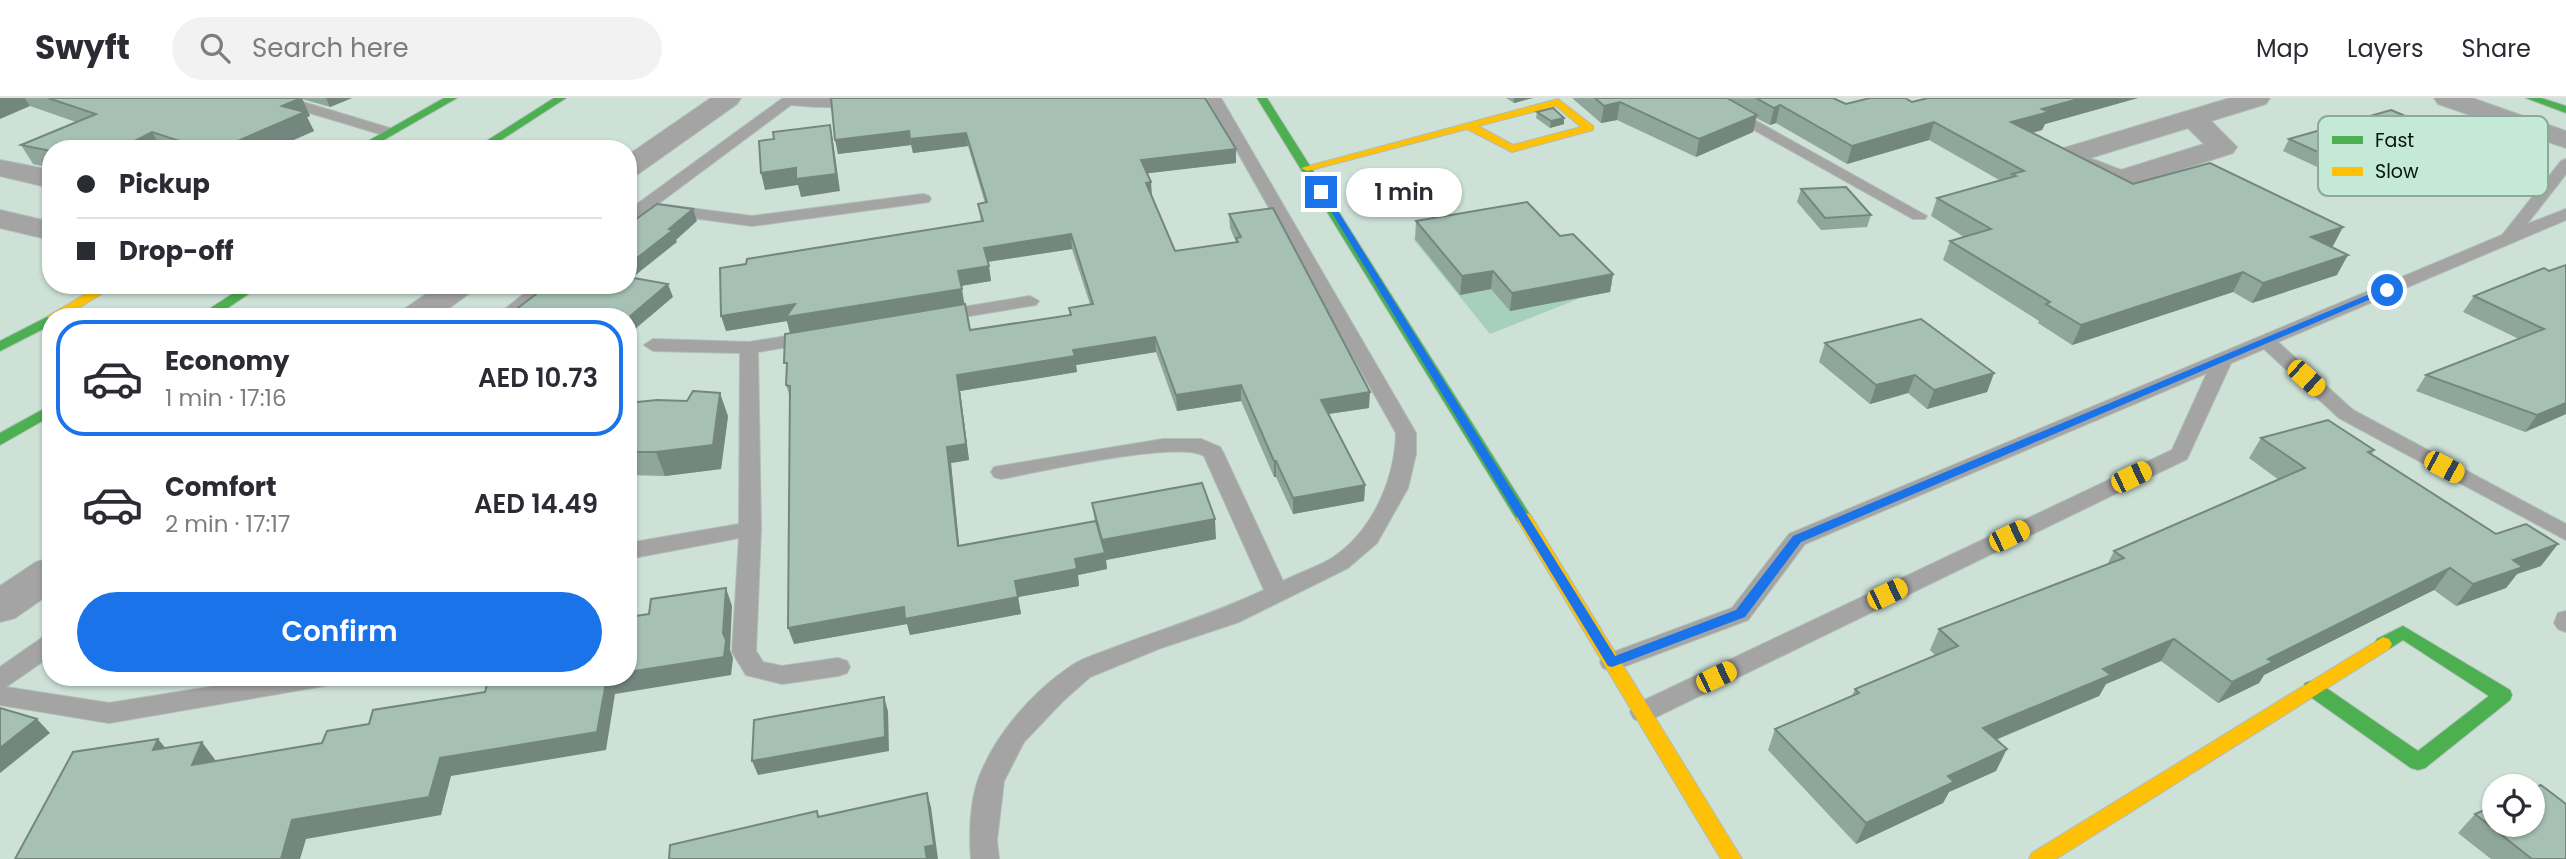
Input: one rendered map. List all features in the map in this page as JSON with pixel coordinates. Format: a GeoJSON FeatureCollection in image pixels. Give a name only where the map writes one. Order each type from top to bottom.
{"type":"FeatureCollection","features":[{"type":"Feature","properties":{"kind":"street"},"geometry":{"type":"LineString","coordinates":[[374,140],[452,98]]}},
{"type":"Feature","properties":{"kind":"street"},"geometry":{"type":"LineString","coordinates":[[493,140],[561,98]]}},
{"type":"Feature","properties":{"kind":"street"},"geometry":{"type":"LineString","coordinates":[[637,162],[728,98]]}},
{"type":"Feature","properties":{"kind":"street"},"geometry":{"type":"LineString","coordinates":[[1262,98],[1732,859]]}},
{"type":"Feature","properties":{"kind":"street"},"geometry":{"type":"LineString","coordinates":[[2193,118],[2258,98]]}},
{"type":"Feature","properties":{"kind":"street"},"geometry":{"type":"LineString","coordinates":[[2446,98],[2496,116]]}},
{"type":"Feature","properties":{"kind":"street"},"geometry":{"type":"LineString","coordinates":[[2532,98],[2566,110]]}},
{"type":"Feature","properties":{"kind":"street"},"geometry":{"type":"LineString","coordinates":[[1307,168],[1469,125],[1558,102],[1589,128],[1512,149],[1469,125]]}},
{"type":"Feature","properties":{"kind":"street"},"geometry":{"type":"LineString","coordinates":[[2548,135],[2566,141]]}},
{"type":"Feature","properties":{"kind":"street"},"geometry":{"type":"LineString","coordinates":[[0,169],[42,177]]}},
{"type":"Feature","properties":{"kind":"street"},"geometry":{"type":"LineString","coordinates":[[0,219],[42,229]]}},
{"type":"Feature","properties":{"kind":"street"},"geometry":{"type":"LineString","coordinates":[[70,308],[94,294]]}},
{"type":"Feature","properties":{"kind":"street"},"geometry":{"type":"LineString","coordinates":[[219,308],[241,294]]}},
{"type":"Feature","properties":{"kind":"street"},"geometry":{"type":"LineString","coordinates":[[428,308],[447,294]]}},
{"type":"Feature","properties":{"kind":"street"},"geometry":{"type":"LineString","coordinates":[[0,347],[42,324]]}},
{"type":"Feature","properties":{"kind":"street"},"geometry":{"type":"LineString","coordinates":[[0,440],[42,414]]}},
{"type":"Feature","properties":{"kind":"street"},"geometry":{"type":"LineString","coordinates":[[0,607],[42,578]]}},
{"type":"Feature","properties":{"kind":"street"},"geometry":{"type":"LineString","coordinates":[[2039,859],[2312,688],[2403,632],[2503,695],[2418,762],[2312,688]]}},
{"type":"Feature","properties":{"kind":"lane"},"geometry":{"type":"LineString","coordinates":[[275,98],[388,132]]}},
{"type":"Feature","properties":{"kind":"lane"},"geometry":{"type":"LineString","coordinates":[[637,212],[790,99],[832,104],[880,98]]}},
{"type":"Feature","properties":{"kind":"lane"},"geometry":{"type":"LineString","coordinates":[[985,859],[983,840],[991,781],[1015,735],[1053,695],[1081,671],[1153,642],[1231,616],[1340,563],[1368,538],[1397,488],[1406,454],[1406,433],[1214,98]]}},
{"type":"Feature","properties":{"kind":"lane"},"geometry":{"type":"LineString","coordinates":[[1704,98],[1919,216]]}},
{"type":"Feature","properties":{"kind":"lane"},"geometry":{"type":"LineString","coordinates":[[2548,187],[2566,164]]}},
{"type":"Feature","properties":{"kind":"lane"},"geometry":{"type":"LineString","coordinates":[[2508,238],[2541,196]]}},
{"type":"Feature","properties":{"kind":"lane"},"geometry":{"type":"LineString","coordinates":[[643,207],[752,222],[923,199]]}},
{"type":"Feature","properties":{"kind":"lane"},"geometry":{"type":"LineString","coordinates":[[1612,662],[1740,614],[1797,539],[2566,214]]}},
{"type":"Feature","properties":{"kind":"lane"},"geometry":{"type":"LineString","coordinates":[[516,308],[534,294]]}},
{"type":"Feature","properties":{"kind":"lane"},"geometry":{"type":"LineString","coordinates":[[923,319],[1030,301]]}},
{"type":"Feature","properties":{"kind":"lane"},"geometry":{"type":"LineString","coordinates":[[653,345],[749,348],[829,335]]}},
{"type":"Feature","properties":{"kind":"lane"},"geometry":{"type":"LineString","coordinates":[[2267,342],[2346,414],[2566,533]]}},
{"type":"Feature","properties":{"kind":"lane"},"geometry":{"type":"LineString","coordinates":[[749,348],[750,528],[744,652],[755,669],[782,676],[838,667]]}},
{"type":"Feature","properties":{"kind":"lane"},"geometry":{"type":"LineString","coordinates":[[1643,712],[2180,454],[2222,361]]}},
{"type":"Feature","properties":{"kind":"lane"},"geometry":{"type":"LineString","coordinates":[[1001,472],[1163,445],[1201,445],[1213,453],[1277,593]]}},
{"type":"Feature","properties":{"kind":"lane"},"geometry":{"type":"LineString","coordinates":[[637,549],[750,528]]}},
{"type":"Feature","properties":{"kind":"lane"},"geometry":{"type":"LineString","coordinates":[[0,680],[42,650]]}},
{"type":"Feature","properties":{"kind":"lane"},"geometry":{"type":"LineString","coordinates":[[0,696],[110,713],[274,686]]}},
{"type":"Feature","properties":{"kind":"green space"},"geometry":{"type":"Polygon","coordinates":[[[1518,212],[1613,285],[1490,334],[1413,239],[1518,212]]]}},
{"type":"Feature","properties":{"kind":"building"},"geometry":{"type":"Polygon","coordinates":[[[48,98],[301,98],[282,106],[305,112],[240,140],[176,140],[152,132],[136,140],[42,140],[42,149],[21,145],[96,114],[48,98]]]}},
{"type":"Feature","properties":{"kind":"building"},"geometry":{"type":"Polygon","coordinates":[[[831,98],[1205,98],[1236,149],[1141,160],[1151,182],[1146,183],[1175,251],[1238,242],[1236,238],[1241,237],[1229,214],[1273,208],[1370,392],[1321,400],[1365,485],[1293,498],[1241,385],[1176,395],[1155,337],[1073,350],[1075,356],[957,375],[966,444],[947,447],[958,546],[1096,521],[1105,553],[1075,559],[1077,569],[1015,581],[1018,597],[905,619],[904,607],[788,628],[790,386],[786,385],[785,334],[965,304],[970,330],[1071,315],[1069,308],[1093,304],[1071,234],[984,248],[989,266],[958,271],[962,289],[786,317],[795,304],[721,316],[720,268],[746,264],[747,259],[983,221],[978,204],[987,202],[966,133],[910,139],[909,131],[835,140],[831,98]]]}},
{"type":"Feature","properties":{"kind":"building"},"geometry":{"type":"Polygon","coordinates":[[[1595,98],[1727,98],[1757,115],[1699,139],[1620,102],[1604,106],[1595,98]]]}},
{"type":"Feature","properties":{"kind":"building"},"geometry":{"type":"Polygon","coordinates":[[[1756,98],[1833,98],[1846,104],[1870,98],[1905,98],[1912,102],[1928,98],[2082,98],[2042,109],[2049,112],[2011,122],[2133,184],[2210,163],[2343,227],[2311,237],[2348,255],[2263,283],[2243,272],[2081,325],[2046,304],[2050,302],[1950,241],[1991,229],[1937,198],[2016,176],[2012,174],[2024,171],[1934,122],[1852,146],[1780,105],[1774,108],[1756,98]]]}},
{"type":"Feature","properties":{"kind":"building"},"geometry":{"type":"Polygon","coordinates":[[[1553,108],[1564,118],[1551,121],[1537,112],[1553,108]]]}},
{"type":"Feature","properties":{"kind":"building"},"geometry":{"type":"Polygon","coordinates":[[[2391,110],[2405,116],[2370,116],[2391,110]]]}},
{"type":"Feature","properties":{"kind":"building"},"geometry":{"type":"Polygon","coordinates":[[[830,125],[836,174],[796,179],[796,168],[761,173],[759,141],[774,139],[773,132],[830,125]]]}},
{"type":"Feature","properties":{"kind":"building"},"geometry":{"type":"Polygon","coordinates":[[[2318,131],[2318,152],[2289,139],[2318,131]]]}},
{"type":"Feature","properties":{"kind":"building"},"geometry":{"type":"Polygon","coordinates":[[[1846,187],[1871,215],[1825,218],[1801,189],[1846,187]]]}},
{"type":"Feature","properties":{"kind":"building"},"geometry":{"type":"Polygon","coordinates":[[[1527,202],[1560,236],[1573,234],[1613,274],[1512,293],[1493,271],[1462,276],[1416,221],[1527,202]]]}},
{"type":"Feature","properties":{"kind":"building"},"geometry":{"type":"Polygon","coordinates":[[[657,204],[693,209],[669,229],[673,230],[637,258],[637,218],[657,204]]]}},
{"type":"Feature","properties":{"kind":"building"},"geometry":{"type":"Polygon","coordinates":[[[2566,265],[2566,403],[2537,415],[2426,375],[2544,329],[2474,296],[2544,268],[2549,271],[2566,265]]]}},
{"type":"Feature","properties":{"kind":"building"},"geometry":{"type":"Polygon","coordinates":[[[637,279],[668,284],[637,310],[637,308],[518,308],[536,294],[637,294],[637,279]]]}},
{"type":"Feature","properties":{"kind":"building"},"geometry":{"type":"Polygon","coordinates":[[[1921,319],[1994,373],[1934,390],[1915,375],[1876,385],[1825,343],[1921,319]]]}},
{"type":"Feature","properties":{"kind":"building"},"geometry":{"type":"Polygon","coordinates":[[[693,391],[720,393],[713,445],[637,452],[637,402],[687,401],[693,391]]]}},
{"type":"Feature","properties":{"kind":"building"},"geometry":{"type":"Polygon","coordinates":[[[2328,420],[2374,450],[2368,452],[2496,534],[2526,524],[2558,544],[2513,560],[2523,567],[2473,584],[2450,568],[2268,659],[2273,662],[2232,682],[2174,639],[2103,669],[2111,675],[1983,728],[2007,749],[1948,776],[1954,782],[1866,823],[1775,729],[1859,693],[1855,689],[1958,646],[1939,629],[2124,558],[2114,551],[2305,468],[2261,438],[2328,420]]]}},
{"type":"Feature","properties":{"kind":"building"},"geometry":{"type":"Polygon","coordinates":[[[1202,483],[1215,519],[1102,540],[1092,503],[1202,483]]]}},
{"type":"Feature","properties":{"kind":"building"},"geometry":{"type":"Polygon","coordinates":[[[726,588],[724,657],[637,671],[637,616],[649,614],[651,599],[726,588]]]}},
{"type":"Feature","properties":{"kind":"building"},"geometry":{"type":"Polygon","coordinates":[[[487,686],[605,686],[597,732],[440,758],[429,797],[292,820],[281,859],[15,859],[73,752],[158,739],[153,750],[202,742],[192,765],[322,743],[327,731],[369,724],[373,710],[485,692],[487,686]]]}},
{"type":"Feature","properties":{"kind":"building"},"geometry":{"type":"Polygon","coordinates":[[[884,697],[885,737],[752,761],[754,720],[884,697]]]}},
{"type":"Feature","properties":{"kind":"building"},"geometry":{"type":"Polygon","coordinates":[[[0,708],[37,719],[0,748],[0,708]]]}},
{"type":"Feature","properties":{"kind":"building"},"geometry":{"type":"Polygon","coordinates":[[[2545,788],[2566,804],[2566,859],[2532,859],[2504,837],[2545,837],[2545,788]]]}},
{"type":"Feature","properties":{"kind":"building"},"geometry":{"type":"Polygon","coordinates":[[[927,793],[934,845],[925,847],[927,859],[669,859],[670,845],[817,811],[818,817],[927,793]]]}},
{"type":"Feature","properties":{"kind":"traffic: fast"},"geometry":{"type":"LineString","coordinates":[[375,140],[452,98]]}},
{"type":"Feature","properties":{"kind":"traffic: fast"},"geometry":{"type":"LineString","coordinates":[[493,140],[561,98]]}},
{"type":"Feature","properties":{"kind":"traffic: fast"},"geometry":{"type":"LineString","coordinates":[[1262,98],[1524,518]]}},
{"type":"Feature","properties":{"kind":"traffic: fast"},"geometry":{"type":"LineString","coordinates":[[2531,98],[2566,110]]}},
{"type":"Feature","properties":{"kind":"traffic: fast"},"geometry":{"type":"LineString","coordinates":[[219,308],[241,294]]}},
{"type":"Feature","properties":{"kind":"traffic: fast"},"geometry":{"type":"LineString","coordinates":[[0,347],[42,324]]}},
{"type":"Feature","properties":{"kind":"traffic: fast"},"geometry":{"type":"LineString","coordinates":[[0,440],[42,414]]}},
{"type":"Feature","properties":{"kind":"traffic: fast"},"geometry":{"type":"LineString","coordinates":[[2312,688],[2418,762],[2503,695],[2403,632],[2383,644]]}},
{"type":"Feature","properties":{"kind":"traffic: slow"},"geometry":{"type":"LineString","coordinates":[[1307,168],[1558,102],[1589,128],[1512,149],[1469,126]]}},
{"type":"Feature","properties":{"kind":"traffic: slow"},"geometry":{"type":"LineString","coordinates":[[70,308],[94,294]]}},
{"type":"Feature","properties":{"kind":"traffic: slow"},"geometry":{"type":"LineString","coordinates":[[1524,518],[1732,859]]}},
{"type":"Feature","properties":{"kind":"traffic: slow"},"geometry":{"type":"LineString","coordinates":[[2039,859],[2383,644]]}},
{"type":"Feature","properties":{"kind":"route"},"geometry":{"type":"LineString","coordinates":[[1321,192],[1612,662],[1740,614],[1797,539],[2387,290]]}}]}
